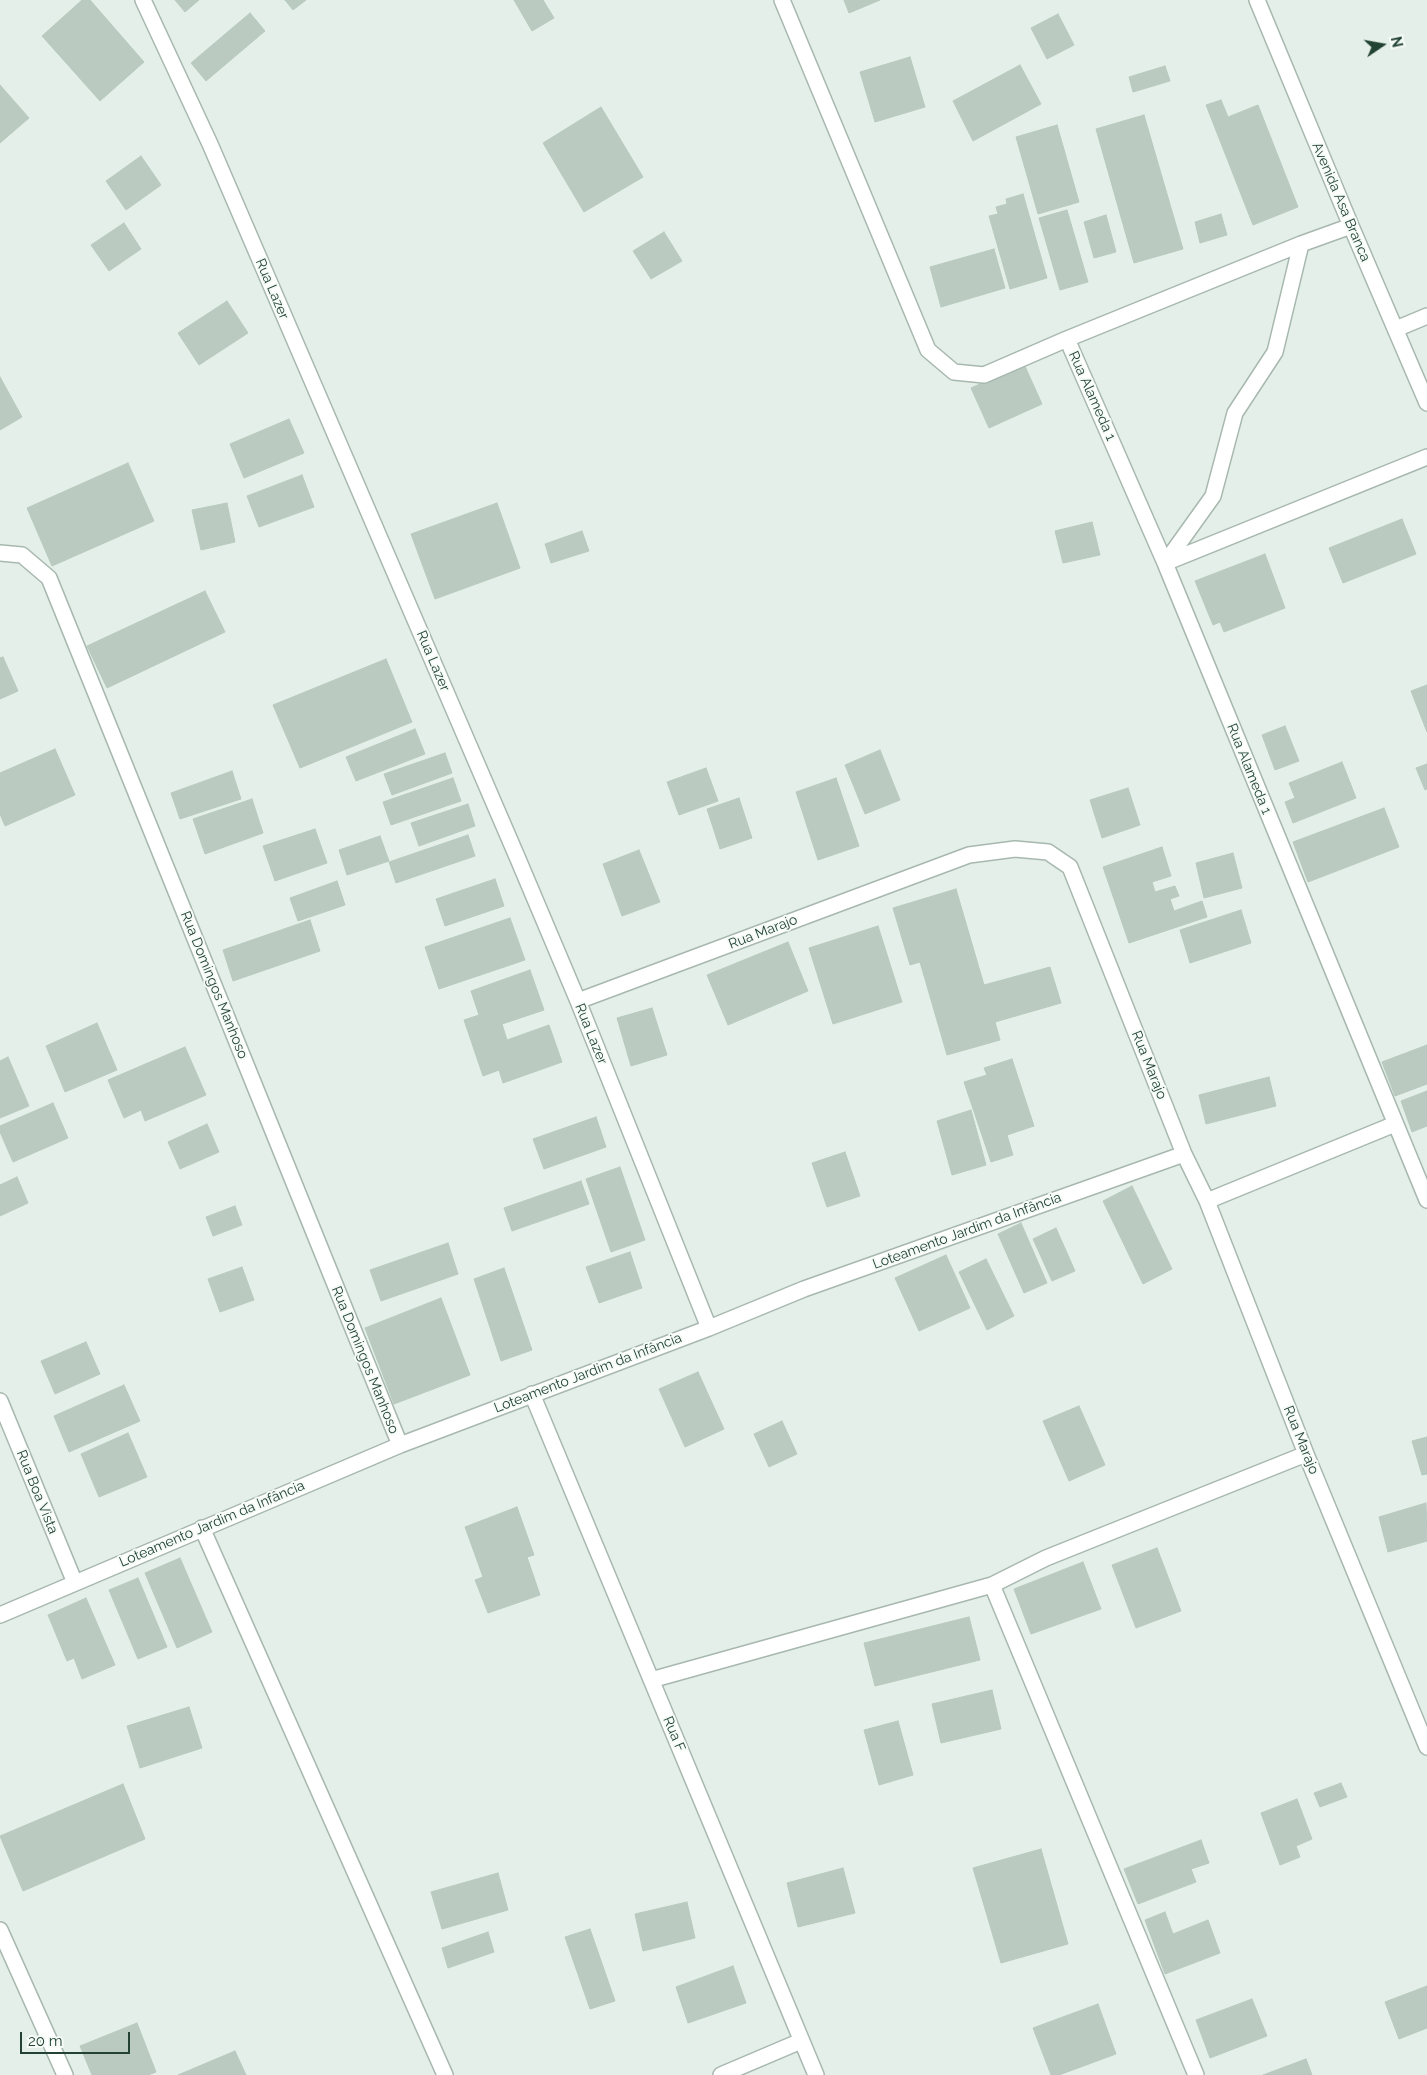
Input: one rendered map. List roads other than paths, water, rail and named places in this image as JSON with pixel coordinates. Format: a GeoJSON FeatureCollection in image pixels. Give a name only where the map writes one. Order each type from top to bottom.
{"type":"FeatureCollection","features":[{"type":"Feature","properties":{"kind":"street","name":"Rua Lazer"},"geometry":{"type":"LineString","coordinates":[[143,0],[214,153],[578,1001],[709,1328]]}},
{"type":"Feature","properties":{"kind":"street"},"geometry":{"type":"LineString","coordinates":[[782,0],[928,350],[954,372],[984,375],[1067,339],[1301,244],[1351,226]]}},
{"type":"Feature","properties":{"kind":"street","name":"Avenida Asa Branca"},"geometry":{"type":"LineString","coordinates":[[1257,0],[1427,403]]}},
{"type":"Feature","properties":{"kind":"street"},"geometry":{"type":"LineString","coordinates":[[1165,562],[1213,496],[1236,413],[1275,352],[1301,244]]}},
{"type":"Feature","properties":{"kind":"street"},"geometry":{"type":"LineString","coordinates":[[1396,329],[1427,316]]}},
{"type":"Feature","properties":{"kind":"street","name":"Rua Alameda 1"},"geometry":{"type":"LineString","coordinates":[[1067,339],[1165,562],[1427,1200]]}},
{"type":"Feature","properties":{"kind":"street"},"geometry":{"type":"LineString","coordinates":[[1165,562],[1427,457]]}},
{"type":"Feature","properties":{"kind":"street","name":"Rua Domingos Manhoso"},"geometry":{"type":"LineString","coordinates":[[0,553],[22,555],[49,578],[400,1445]]}},
{"type":"Feature","properties":{"kind":"street","name":"Rua Marajo"},"geometry":{"type":"LineString","coordinates":[[578,1001],[969,855],[1015,849],[1048,852],[1070,867],[1184,1154],[1207,1201],[1306,1454],[1427,1747]]}},
{"type":"Feature","properties":{"kind":"street"},"geometry":{"type":"LineString","coordinates":[[1207,1201],[1395,1124]]}},
{"type":"Feature","properties":{"kind":"street","name":"Loteamento Jardim da Infância"},"geometry":{"type":"LineString","coordinates":[[0,1615],[400,1445],[709,1328],[804,1289],[1184,1154]]}},
{"type":"Feature","properties":{"kind":"street","name":"Rua F"},"geometry":{"type":"LineString","coordinates":[[532,1394],[816,2075]]}},
{"type":"Feature","properties":{"kind":"street","name":"Rua Boa Vista"},"geometry":{"type":"LineString","coordinates":[[0,1401],[75,1583]]}},
{"type":"Feature","properties":{"kind":"street"},"geometry":{"type":"LineString","coordinates":[[651,1680],[992,1585],[1046,1558],[1306,1454]]}},
{"type":"Feature","properties":{"kind":"street"},"geometry":{"type":"LineString","coordinates":[[202,1528],[445,2075]]}},
{"type":"Feature","properties":{"kind":"street"},"geometry":{"type":"LineString","coordinates":[[992,1585],[1196,2075]]}},
{"type":"Feature","properties":{"kind":"street"},"geometry":{"type":"LineString","coordinates":[[0,1930],[65,2075]]}},
{"type":"Feature","properties":{"kind":"street"},"geometry":{"type":"LineString","coordinates":[[721,2075],[801,2041]]}}]}
